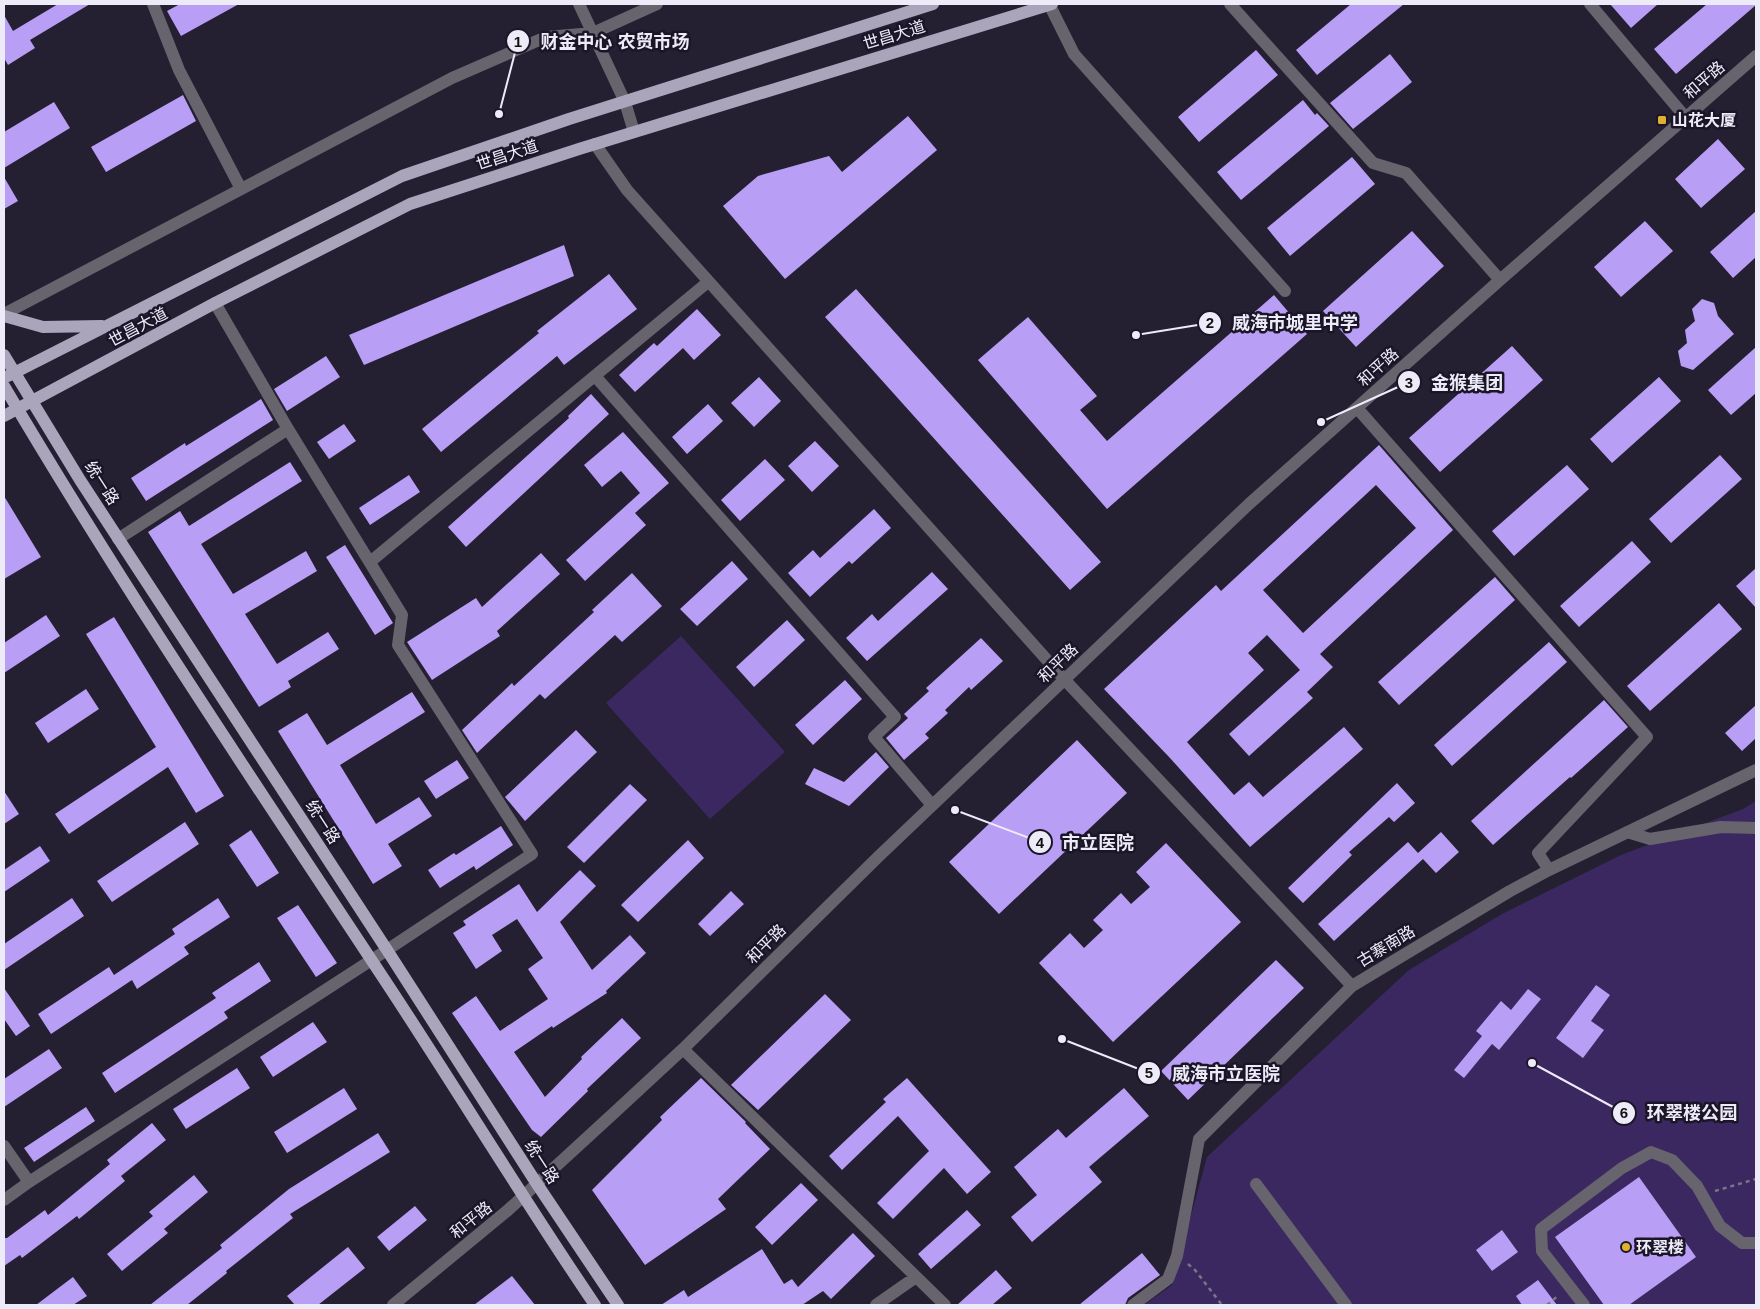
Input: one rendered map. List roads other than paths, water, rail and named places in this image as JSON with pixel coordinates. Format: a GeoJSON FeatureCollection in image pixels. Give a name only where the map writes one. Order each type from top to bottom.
{"type":"FeatureCollection","features":[{"type":"Feature","properties":{"kind":"main road","name":"世昌大道"},"geometry":{"type":"LineString","coordinates":[[9,376],[402,176],[625,102],[933,4]]}},
{"type":"Feature","properties":{"kind":"main road","name":"世昌大道"},"geometry":{"type":"LineString","coordinates":[[4,416],[215,303],[410,204],[595,144],[1050,4]]}},
{"type":"Feature","properties":{"kind":"main road"},"geometry":{"type":"LineString","coordinates":[[4,315],[43,328],[107,326]]}},
{"type":"Feature","properties":{"kind":"main road","name":"统一路"},"geometry":{"type":"LineString","coordinates":[[4,355],[9,376],[32,401],[118,539],[387,950],[537,1184],[618,1305]]}},
{"type":"Feature","properties":{"kind":"main road","name":"统一路"},"geometry":{"type":"LineString","coordinates":[[4,386],[107,555],[595,1305]]}},
{"type":"Feature","properties":{"kind":"street"},"geometry":{"type":"LineString","coordinates":[[153,4],[179,70],[241,189]]}},
{"type":"Feature","properties":{"kind":"street"},"geometry":{"type":"LineString","coordinates":[[579,4],[625,102],[634,132]]}},
{"type":"Feature","properties":{"kind":"street"},"geometry":{"type":"LineString","coordinates":[[4,315],[452,78],[546,37],[593,34],[657,4]]}},
{"type":"Feature","properties":{"kind":"street"},"geometry":{"type":"LineString","coordinates":[[1050,4],[1074,54],[1285,291]]}},
{"type":"Feature","properties":{"kind":"street"},"geometry":{"type":"LineString","coordinates":[[1230,4],[1373,163],[1406,172],[1500,280]]}},
{"type":"Feature","properties":{"kind":"street"},"geometry":{"type":"LineString","coordinates":[[1590,4],[1686,118]]}},
{"type":"Feature","properties":{"kind":"street","name":"和平路"},"geometry":{"type":"LineString","coordinates":[[393,1305],[523,1197],[683,1049],[932,805],[1249,504],[1500,280],[1686,118],[1754,64]]}},
{"type":"Feature","properties":{"kind":"street","name":"古寨南路"},"geometry":{"type":"LineString","coordinates":[[595,144],[627,190],[1064,679],[1352,986],[1510,891],[1549,870],[1756,770]]}},
{"type":"Feature","properties":{"kind":"street"},"geometry":{"type":"LineString","coordinates":[[370,562],[708,282]]}},
{"type":"Feature","properties":{"kind":"street"},"geometry":{"type":"LineString","coordinates":[[4,1200],[532,854],[398,645],[402,615],[288,429],[215,303]]}},
{"type":"Feature","properties":{"kind":"street"},"geometry":{"type":"LineString","coordinates":[[594,376],[895,717],[874,737],[932,805]]}},
{"type":"Feature","properties":{"kind":"street"},"geometry":{"type":"LineString","coordinates":[[1357,408],[1648,737],[1538,853],[1549,870]]}},
{"type":"Feature","properties":{"kind":"street"},"geometry":{"type":"LineString","coordinates":[[118,539],[288,429]]}},
{"type":"Feature","properties":{"kind":"street"},"geometry":{"type":"LineString","coordinates":[[1627,832],[1650,839],[1722,827],[1756,828]]}},
{"type":"Feature","properties":{"kind":"street"},"geometry":{"type":"LineString","coordinates":[[1133,1305],[1168,1279],[1177,1256],[1199,1140],[1352,986]]}},
{"type":"Feature","properties":{"kind":"street"},"geometry":{"type":"LineString","coordinates":[[683,1049],[944,1305]]}},
{"type":"Feature","properties":{"kind":"street"},"geometry":{"type":"LineString","coordinates":[[4,1146],[29,1182]]}},
{"type":"Feature","properties":{"kind":"street"},"geometry":{"type":"LineString","coordinates":[[1584,1305],[1542,1250],[1541,1230],[1622,1168],[1651,1152],[1672,1160],[1697,1186],[1720,1226],[1742,1242],[1756,1243]]}},
{"type":"Feature","properties":{"kind":"street"},"geometry":{"type":"LineString","coordinates":[[1256,1184],[1346,1305]]}},
{"type":"Feature","properties":{"kind":"street"},"geometry":{"type":"LineString","coordinates":[[876,1305],[916,1278]]}},
{"type":"Feature","properties":{"kind":"place","name":"财金中心 农贸市场"},"geometry":{"type":"Point","coordinates":[499,114]}},
{"type":"Feature","properties":{"kind":"place","name":"山花大厦"},"geometry":{"type":"Point","coordinates":[1662,120]}},
{"type":"Feature","properties":{"kind":"place","name":"威海市城里中学"},"geometry":{"type":"Point","coordinates":[1136,335]}},
{"type":"Feature","properties":{"kind":"place","name":"金猴集团"},"geometry":{"type":"Point","coordinates":[1321,422]}},
{"type":"Feature","properties":{"kind":"place","name":"市立医院"},"geometry":{"type":"Point","coordinates":[955,810]}},
{"type":"Feature","properties":{"kind":"place","name":"威海市立医院"},"geometry":{"type":"Point","coordinates":[1062,1039]}},
{"type":"Feature","properties":{"kind":"place","name":"环翠楼公园"},"geometry":{"type":"Point","coordinates":[1532,1063]}},
{"type":"Feature","properties":{"kind":"place","name":"环翠楼"},"geometry":{"type":"Point","coordinates":[1626,1247]}}]}
